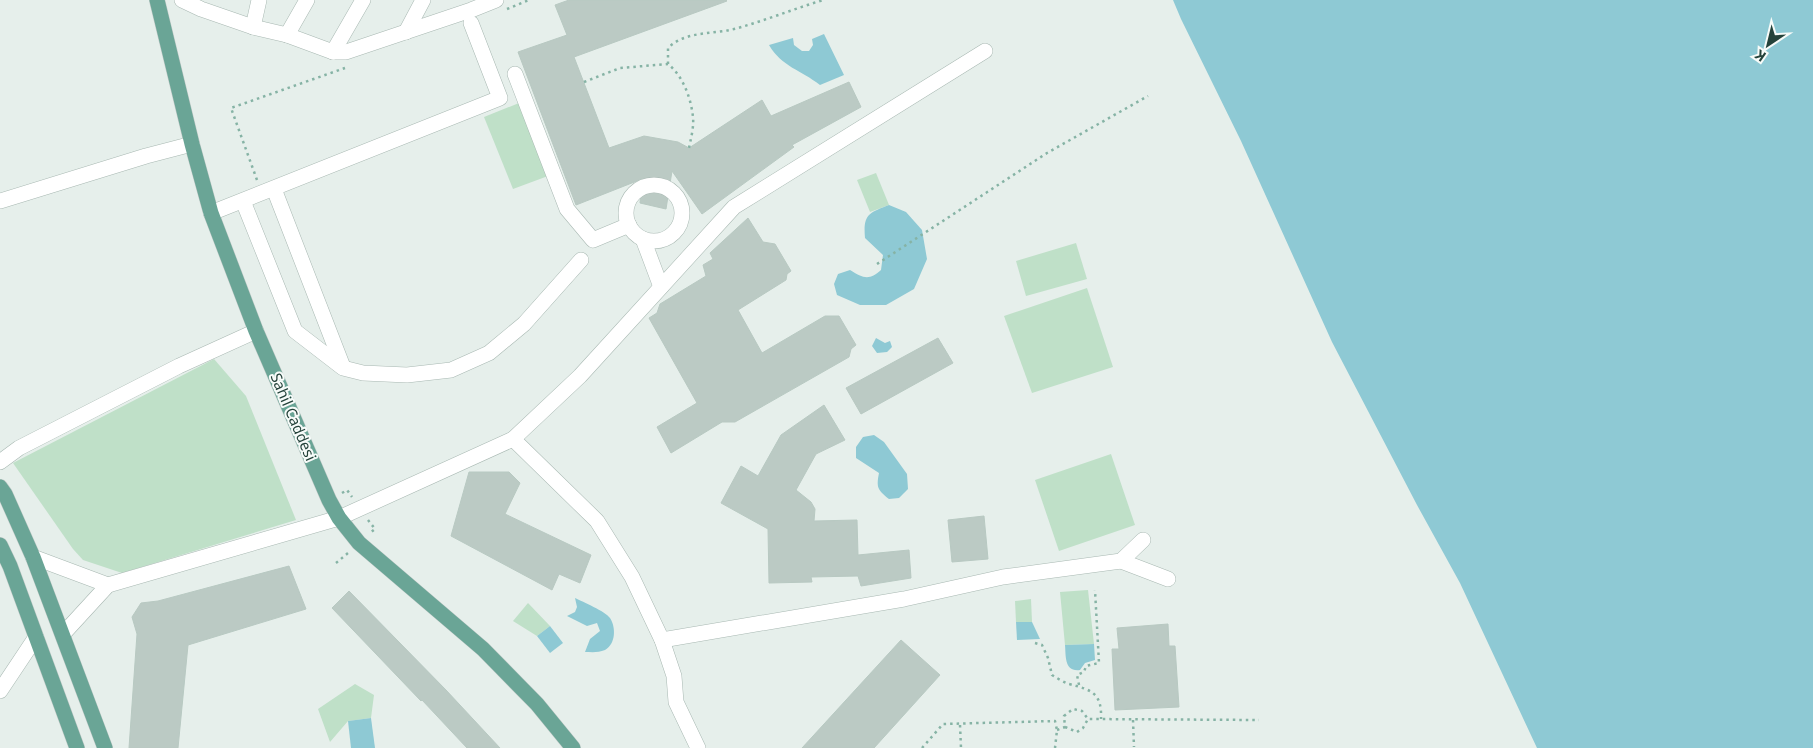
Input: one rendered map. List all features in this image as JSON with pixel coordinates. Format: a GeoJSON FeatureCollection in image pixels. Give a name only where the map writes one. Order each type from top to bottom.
{"type":"FeatureCollection","features":[{"type":"Feature","properties":{"kind":"main road","name":"Sahil Caddesi"},"geometry":{"type":"LineString","coordinates":[[157,0],[211,213],[256,331],[329,500],[339,518],[358,543],[483,649],[537,704],[573,748]]}},
{"type":"Feature","properties":{"kind":"main road"},"geometry":{"type":"LineString","coordinates":[[0,487],[5,494],[33,557],[105,748]]}},
{"type":"Feature","properties":{"kind":"main road"},"geometry":{"type":"LineString","coordinates":[[0,545],[10,566],[77,748]]}},
{"type":"Feature","properties":{"kind":"street"},"geometry":{"type":"LineString","coordinates":[[182,0],[201,9],[253,27],[286,35],[333,52],[346,52],[473,11],[496,0]]}},
{"type":"Feature","properties":{"kind":"street"},"geometry":{"type":"LineString","coordinates":[[253,27],[259,0]]}},
{"type":"Feature","properties":{"kind":"street"},"geometry":{"type":"LineString","coordinates":[[286,35],[307,0]]}},
{"type":"Feature","properties":{"kind":"street"},"geometry":{"type":"LineString","coordinates":[[333,52],[363,0]]}},
{"type":"Feature","properties":{"kind":"street"},"geometry":{"type":"LineString","coordinates":[[406,32],[423,0]]}},
{"type":"Feature","properties":{"kind":"street"},"geometry":{"type":"LineString","coordinates":[[211,213],[500,98],[473,11]]}},
{"type":"Feature","properties":{"kind":"street"},"geometry":{"type":"LineString","coordinates":[[62,634],[108,585],[339,518],[513,439],[580,376],[734,207],[985,51]]}},
{"type":"Feature","properties":{"kind":"street"},"geometry":{"type":"LineString","coordinates":[[515,74],[567,209],[593,240],[629,225]]}},
{"type":"Feature","properties":{"kind":"street"},"geometry":{"type":"LineString","coordinates":[[0,201],[146,156],[192,144]]}},
{"type":"Feature","properties":{"kind":"street"},"geometry":{"type":"LineString","coordinates":[[656,185],[666,187],[674,193],[682,208],[680,225],[668,238],[660,241],[643,239],[629,225],[626,216],[627,206],[631,197],[638,190],[656,185]]}},
{"type":"Feature","properties":{"kind":"street"},"geometry":{"type":"LineString","coordinates":[[268,191],[344,368]]}},
{"type":"Feature","properties":{"kind":"street"},"geometry":{"type":"LineString","coordinates":[[243,201],[295,331],[344,368],[363,374],[407,375],[451,370],[489,353],[524,324],[581,260]]}},
{"type":"Feature","properties":{"kind":"street"},"geometry":{"type":"LineString","coordinates":[[643,239],[660,287]]}},
{"type":"Feature","properties":{"kind":"street"},"geometry":{"type":"LineString","coordinates":[[0,462],[19,448],[179,366],[256,331]]}},
{"type":"Feature","properties":{"kind":"street"},"geometry":{"type":"LineString","coordinates":[[513,439],[597,521],[632,577],[662,640],[674,676],[676,702],[698,748]]}},
{"type":"Feature","properties":{"kind":"street"},"geometry":{"type":"LineString","coordinates":[[1120,561],[1143,540]]}},
{"type":"Feature","properties":{"kind":"street"},"geometry":{"type":"LineString","coordinates":[[33,557],[108,585]]}},
{"type":"Feature","properties":{"kind":"street"},"geometry":{"type":"LineString","coordinates":[[662,640],[904,599],[1003,578],[1120,561],[1168,579]]}},
{"type":"Feature","properties":{"kind":"street"},"geometry":{"type":"LineString","coordinates":[[0,691],[36,637]]}},
{"type":"Feature","properties":{"kind":"path"},"geometry":{"type":"LineString","coordinates":[[668,64],[668,48],[674,42],[699,34],[736,29],[823,0]]}},
{"type":"Feature","properties":{"kind":"path"},"geometry":{"type":"LineString","coordinates":[[584,82],[620,68],[668,64],[675,69],[689,98],[693,118],[689,148]]}},
{"type":"Feature","properties":{"kind":"path"},"geometry":{"type":"LineString","coordinates":[[268,191],[231,108],[351,66]]}},
{"type":"Feature","properties":{"kind":"path"},"geometry":{"type":"LineString","coordinates":[[877,264],[1047,153],[1148,96]]}},
{"type":"Feature","properties":{"kind":"path"},"geometry":{"type":"LineString","coordinates":[[1079,685],[1077,675],[1084,672],[1086,666],[1099,663],[1095,590]]}},
{"type":"Feature","properties":{"kind":"path"},"geometry":{"type":"LineString","coordinates":[[1035,643],[1042,645],[1048,658],[1052,675],[1094,692],[1102,706],[1101,719]]}},
{"type":"Feature","properties":{"kind":"path"},"geometry":{"type":"LineString","coordinates":[[1065,727],[1064,716],[1073,709],[1082,711],[1088,719]]}},
{"type":"Feature","properties":{"kind":"path"},"geometry":{"type":"LineString","coordinates":[[1088,719],[1259,720]]}},
{"type":"Feature","properties":{"kind":"path"},"geometry":{"type":"LineString","coordinates":[[1056,730],[1065,727],[1077,732],[1083,728],[1088,719]]}},
{"type":"Feature","properties":{"kind":"path"},"geometry":{"type":"LineString","coordinates":[[1133,720],[1134,747]]}},
{"type":"Feature","properties":{"kind":"path"},"geometry":{"type":"LineString","coordinates":[[922,748],[943,724],[1054,721],[1056,730],[1055,748]]}},
{"type":"Feature","properties":{"kind":"path"},"geometry":{"type":"LineString","coordinates":[[960,725],[961,748]]}},
{"type":"Feature","properties":{"kind":"green space"},"geometry":{"type":"Polygon","coordinates":[[[519,103],[548,176],[513,189],[484,117],[519,103]]]}},
{"type":"Feature","properties":{"kind":"green space"},"geometry":{"type":"Polygon","coordinates":[[[876,173],[889,205],[870,212],[857,180],[876,173]]]}},
{"type":"Feature","properties":{"kind":"green space"},"geometry":{"type":"Polygon","coordinates":[[[1076,243],[1087,279],[1026,296],[1016,261],[1076,243]]]}},
{"type":"Feature","properties":{"kind":"green space"},"geometry":{"type":"Polygon","coordinates":[[[1087,288],[1113,367],[1032,393],[1004,316],[1087,288]]]}},
{"type":"Feature","properties":{"kind":"green space"},"geometry":{"type":"Polygon","coordinates":[[[214,359],[246,396],[296,520],[122,573],[83,560],[73,549],[13,463],[214,359]]]}},
{"type":"Feature","properties":{"kind":"green space"},"geometry":{"type":"Polygon","coordinates":[[[1111,454],[1135,525],[1059,551],[1035,480],[1111,454]]]}},
{"type":"Feature","properties":{"kind":"green space"},"geometry":{"type":"Polygon","coordinates":[[[1088,590],[1094,644],[1065,645],[1060,592],[1088,590]]]}},
{"type":"Feature","properties":{"kind":"green space"},"geometry":{"type":"Polygon","coordinates":[[[1031,599],[1032,622],[1016,622],[1015,601],[1031,599]]]}},
{"type":"Feature","properties":{"kind":"green space"},"geometry":{"type":"Polygon","coordinates":[[[528,603],[550,626],[537,636],[513,621],[528,603]]]}},
{"type":"Feature","properties":{"kind":"green space"},"geometry":{"type":"Polygon","coordinates":[[[355,684],[374,695],[371,718],[348,721],[330,742],[318,709],[355,684]]]}},
{"type":"Feature","properties":{"kind":"water"},"geometry":{"type":"Polygon","coordinates":[[[1173,0],[1813,0],[1813,748],[1537,748],[1460,583],[1332,342],[1241,141],[1173,0]]]}},
{"type":"Feature","properties":{"kind":"water"},"geometry":{"type":"Polygon","coordinates":[[[824,34],[844,75],[820,85],[786,63],[769,45],[793,38],[794,45],[802,51],[809,51],[813,45],[812,39],[824,34]]]}},
{"type":"Feature","properties":{"kind":"water"},"geometry":{"type":"Polygon","coordinates":[[[889,205],[906,212],[922,230],[927,259],[914,289],[886,305],[860,305],[837,295],[834,284],[838,274],[850,270],[859,275],[869,277],[881,270],[883,255],[865,238],[865,224],[868,216],[876,210],[889,205]]]}},
{"type":"Feature","properties":{"kind":"water"},"geometry":{"type":"Polygon","coordinates":[[[876,338],[885,343],[890,341],[892,347],[887,352],[877,353],[872,346],[876,338]]]}},
{"type":"Feature","properties":{"kind":"water"},"geometry":{"type":"Polygon","coordinates":[[[874,435],[884,442],[907,474],[908,489],[899,498],[889,499],[882,493],[878,485],[879,473],[856,458],[856,447],[863,437],[874,435]]]}},
{"type":"Feature","properties":{"kind":"water"},"geometry":{"type":"Polygon","coordinates":[[[575,598],[610,618],[614,635],[611,644],[605,650],[585,652],[590,639],[600,631],[597,623],[587,626],[567,616],[575,612],[577,607],[575,598]]]}},
{"type":"Feature","properties":{"kind":"water"},"geometry":{"type":"Polygon","coordinates":[[[1016,622],[1032,622],[1040,639],[1017,640],[1016,622]]]}},
{"type":"Feature","properties":{"kind":"water"},"geometry":{"type":"Polygon","coordinates":[[[550,626],[563,643],[550,653],[537,636],[550,626]]]}},
{"type":"Feature","properties":{"kind":"water"},"geometry":{"type":"Polygon","coordinates":[[[1094,644],[1095,660],[1085,663],[1080,670],[1075,670],[1068,666],[1065,645],[1094,644]]]}},
{"type":"Feature","properties":{"kind":"water"},"geometry":{"type":"Polygon","coordinates":[[[371,718],[375,748],[351,748],[348,721],[371,718]]]}},
{"type":"Feature","properties":{"kind":"building"},"geometry":{"type":"Polygon","coordinates":[[[569,0],[727,1],[574,57],[609,148],[644,136],[678,142],[689,148],[762,100],[771,116],[849,82],[861,107],[792,145],[794,147],[702,214],[672,171],[666,209],[640,203],[642,179],[576,205],[518,52],[567,35],[555,5],[569,0]]]}},
{"type":"Feature","properties":{"kind":"building"},"geometry":{"type":"Polygon","coordinates":[[[748,218],[763,242],[775,244],[791,271],[787,274],[786,280],[738,310],[762,353],[825,316],[839,316],[856,345],[851,349],[849,357],[735,422],[722,422],[671,453],[657,427],[697,403],[649,318],[657,313],[660,304],[706,276],[703,265],[713,259],[710,253],[748,218]]]}},
{"type":"Feature","properties":{"kind":"building"},"geometry":{"type":"Polygon","coordinates":[[[938,338],[953,363],[861,414],[846,388],[938,338]]]}},
{"type":"Feature","properties":{"kind":"building"},"geometry":{"type":"Polygon","coordinates":[[[824,405],[845,440],[816,454],[796,490],[811,502],[815,509],[814,521],[857,520],[858,555],[909,550],[911,578],[861,586],[858,576],[811,577],[812,582],[769,583],[768,529],[721,503],[741,466],[758,476],[781,435],[824,405]]]}},
{"type":"Feature","properties":{"kind":"building"},"geometry":{"type":"Polygon","coordinates":[[[469,472],[509,472],[520,483],[505,514],[591,555],[580,583],[559,574],[552,590],[451,536],[469,472]]]}},
{"type":"Feature","properties":{"kind":"building"},"geometry":{"type":"Polygon","coordinates":[[[984,516],[988,559],[952,562],[948,520],[984,516]]]}},
{"type":"Feature","properties":{"kind":"building"},"geometry":{"type":"Polygon","coordinates":[[[289,566],[306,609],[188,645],[178,748],[129,748],[137,634],[132,617],[141,603],[158,601],[289,566]]]}},
{"type":"Feature","properties":{"kind":"building"},"geometry":{"type":"Polygon","coordinates":[[[349,591],[500,748],[467,748],[421,701],[332,608],[349,591]]]}},
{"type":"Feature","properties":{"kind":"building"},"geometry":{"type":"Polygon","coordinates":[[[1168,624],[1169,646],[1175,646],[1179,707],[1115,710],[1112,649],[1119,649],[1117,628],[1168,624]]]}},
{"type":"Feature","properties":{"kind":"building"},"geometry":{"type":"Polygon","coordinates":[[[901,640],[940,675],[874,748],[802,748],[901,640]]]}}]}
